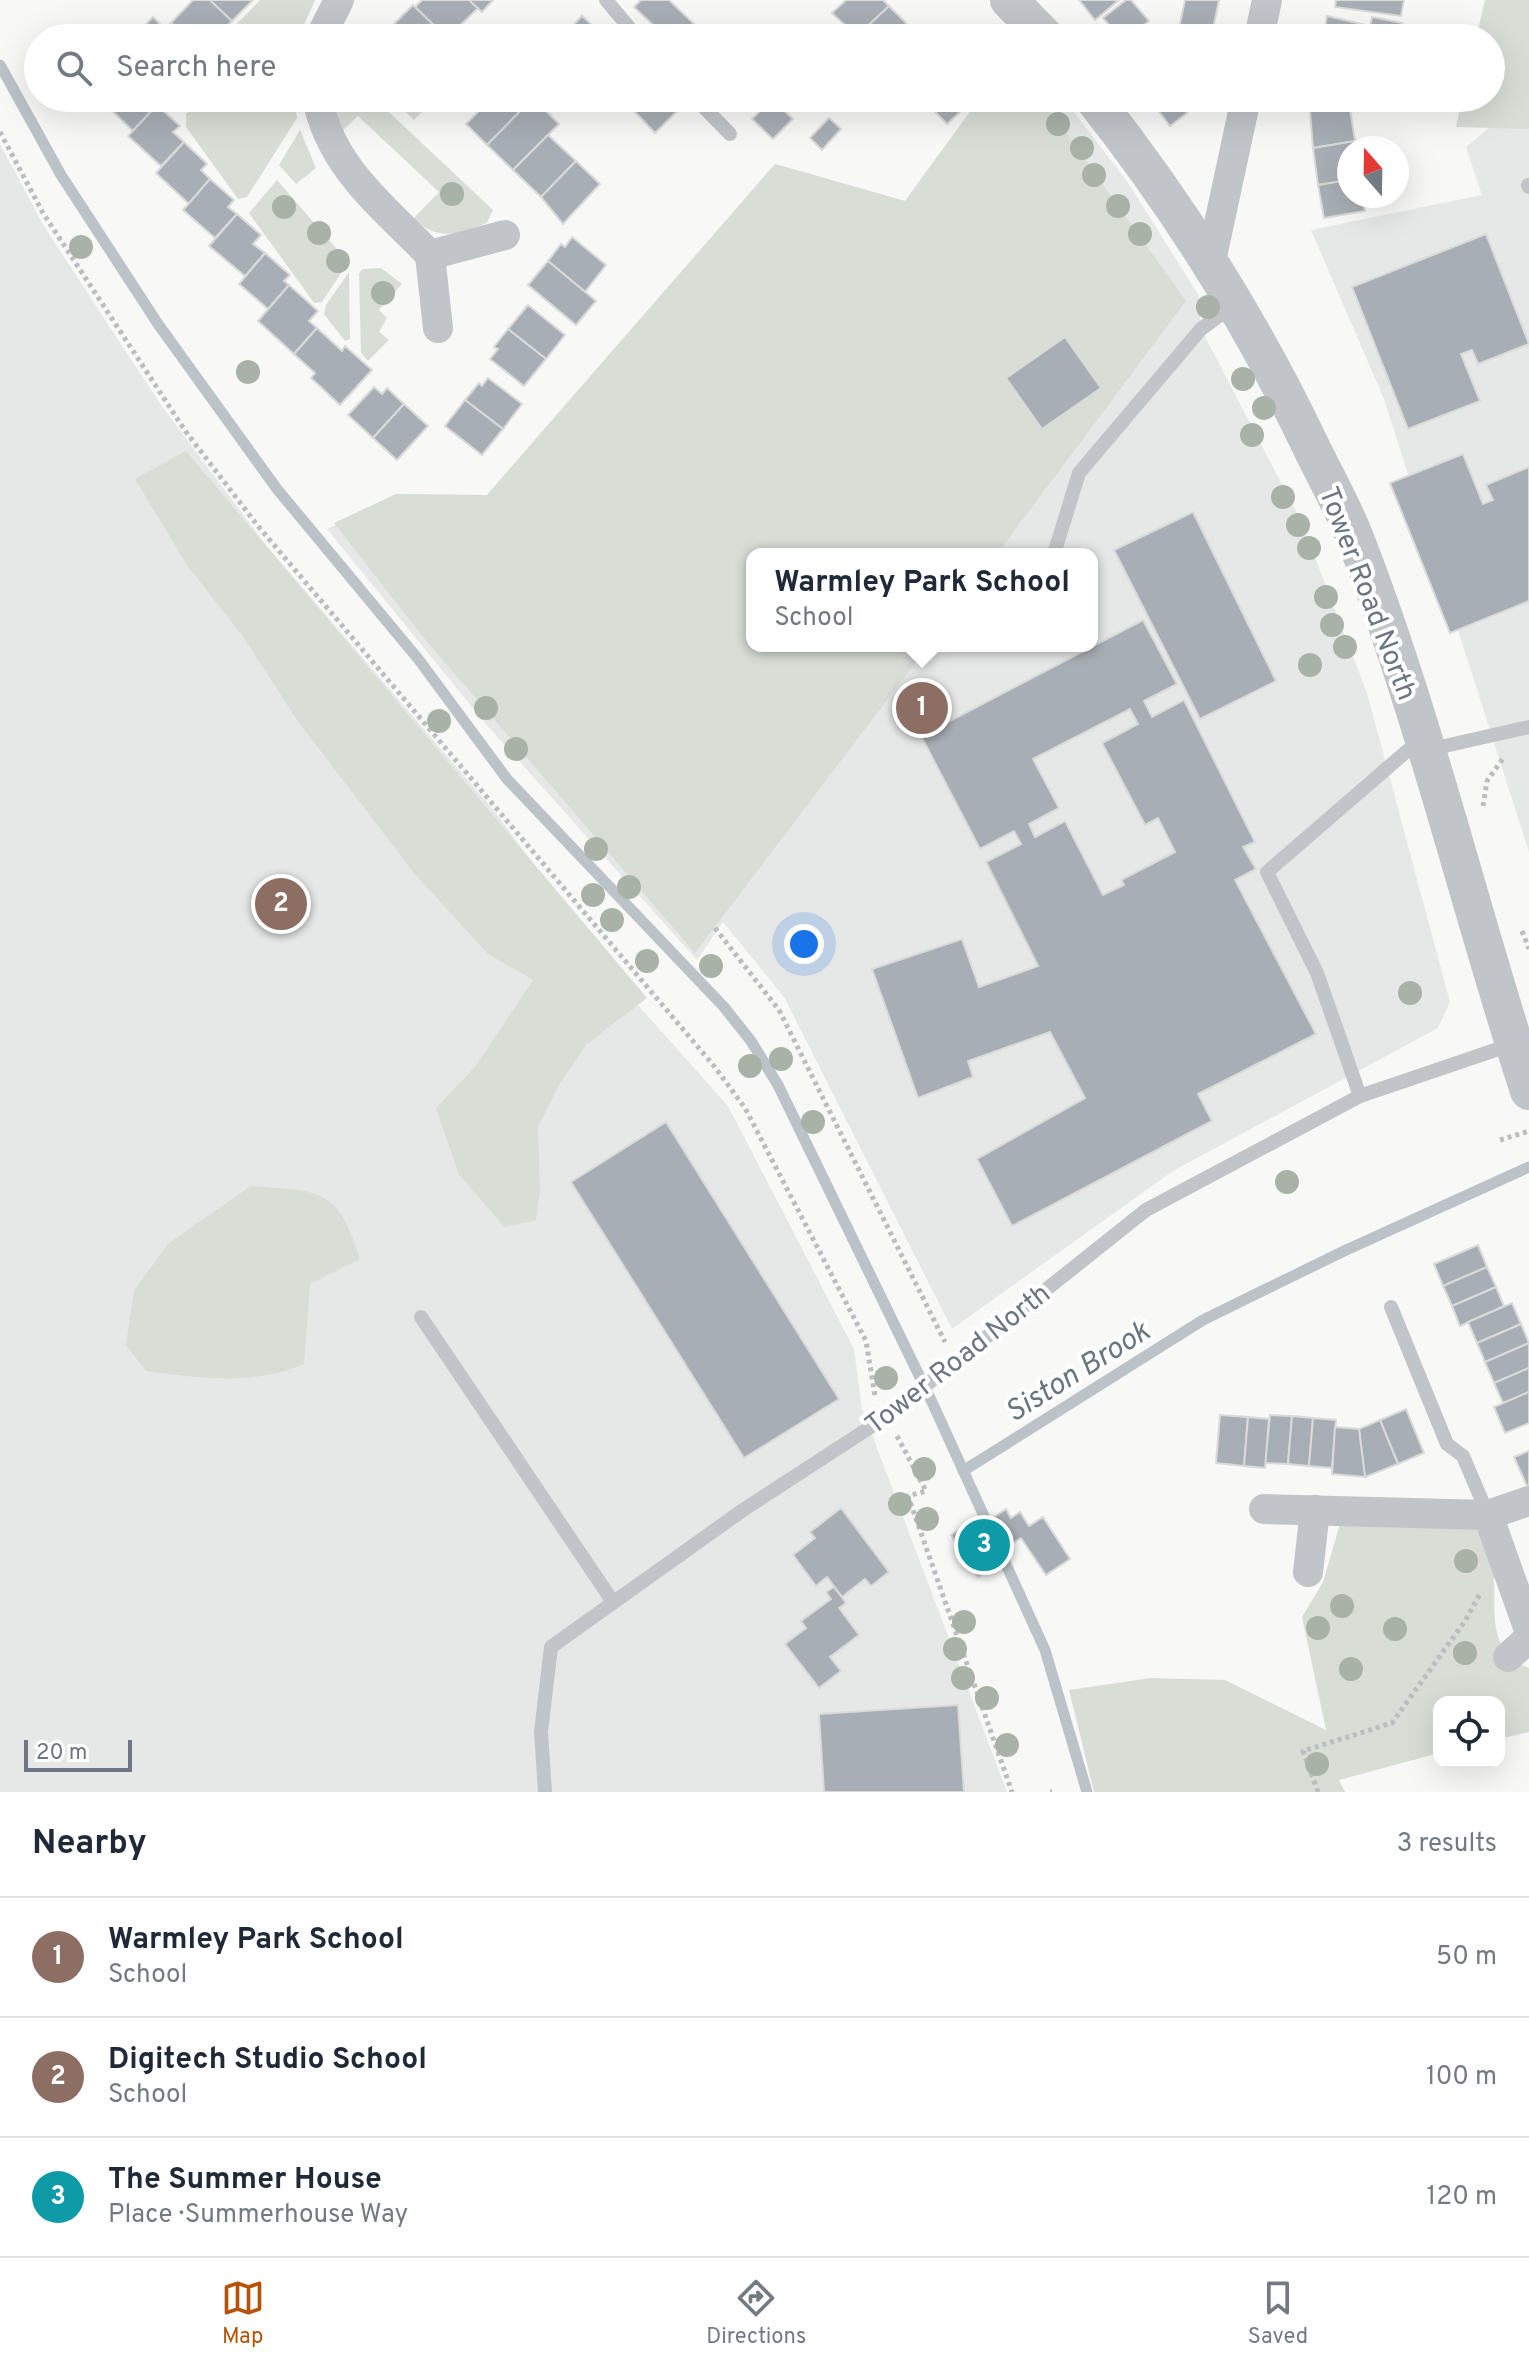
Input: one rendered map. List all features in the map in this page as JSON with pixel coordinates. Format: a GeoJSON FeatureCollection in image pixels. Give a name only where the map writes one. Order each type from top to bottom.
{"type":"FeatureCollection","features":[{"type":"Feature","properties":{"kind":"street"},"geometry":{"type":"LineString","coordinates":[[327,24],[339,0]]}},
{"type":"Feature","properties":{"kind":"street"},"geometry":{"type":"LineString","coordinates":[[1009,0],[1032,24]]}},
{"type":"Feature","properties":{"kind":"street"},"geometry":{"type":"LineString","coordinates":[[1262,24],[1267,0]]}},
{"type":"Feature","properties":{"kind":"street"},"geometry":{"type":"LineString","coordinates":[[320,112],[324,131],[344,165],[430,255],[438,328]]}},
{"type":"Feature","properties":{"kind":"street","name":"Tower Road North"},"geometry":{"type":"LineString","coordinates":[[1103,112],[1211,261],[1236,303],[1272,364],[1354,536],[1425,744],[1529,1091]]}},
{"type":"Feature","properties":{"kind":"street"},"geometry":{"type":"LineString","coordinates":[[1211,261],[1243,112]]}},
{"type":"Feature","properties":{"kind":"street"},"geometry":{"type":"LineString","coordinates":[[430,255],[505,235]]}},
{"type":"Feature","properties":{"kind":"street"},"geometry":{"type":"LineString","coordinates":[[1264,1509],[1488,1515],[1529,1501]]}},
{"type":"Feature","properties":{"kind":"street"},"geometry":{"type":"LineString","coordinates":[[1308,1572],[1315,1510]]}},
{"type":"Feature","properties":{"kind":"street"},"geometry":{"type":"LineString","coordinates":[[1488,1515],[1529,1630]]}},
{"type":"Feature","properties":{"kind":"lane"},"geometry":{"type":"LineString","coordinates":[[606,0],[626,24]]}},
{"type":"Feature","properties":{"kind":"lane"},"geometry":{"type":"LineString","coordinates":[[709,112],[730,134]]}},
{"type":"Feature","properties":{"kind":"lane"},"geometry":{"type":"LineString","coordinates":[[1056,548],[1079,473],[1201,329],[1236,303]]}},
{"type":"Feature","properties":{"kind":"lane"},"geometry":{"type":"LineString","coordinates":[[1360,1096],[1317,973],[1267,872],[1425,744],[1529,727]]}},
{"type":"Feature","properties":{"kind":"lane","name":"Tower Road North"},"geometry":{"type":"LineString","coordinates":[[545,1792],[541,1732],[551,1647],[891,1413],[1146,1210],[1360,1096],[1513,1043]]}},
{"type":"Feature","properties":{"kind":"lane"},"geometry":{"type":"LineString","coordinates":[[1391,1307],[1447,1444],[1463,1456],[1488,1515]]}},
{"type":"Feature","properties":{"kind":"lane"},"geometry":{"type":"LineString","coordinates":[[421,1317],[613,1602]]}},
{"type":"Feature","properties":{"kind":"path"},"geometry":{"type":"LineString","coordinates":[[0,132],[43,213],[195,444],[258,526],[714,1066],[745,1108],[866,1341],[873,1392],[891,1413]]}},
{"type":"Feature","properties":{"kind":"path"},"geometry":{"type":"LineString","coordinates":[[1482,812],[1487,781],[1506,755]]}},
{"type":"Feature","properties":{"kind":"path"},"geometry":{"type":"LineString","coordinates":[[1518,922],[1529,949]]}},
{"type":"Feature","properties":{"kind":"path"},"geometry":{"type":"LineString","coordinates":[[715,928],[779,1010],[951,1363]]}},
{"type":"Feature","properties":{"kind":"path"},"geometry":{"type":"LineString","coordinates":[[1500,1140],[1529,1131]]}},
{"type":"Feature","properties":{"kind":"path"},"geometry":{"type":"LineString","coordinates":[[903,1446],[926,1491],[908,1496],[1012,1792]]}},
{"type":"Feature","properties":{"kind":"path"},"geometry":{"type":"LineString","coordinates":[[1318,1792],[1303,1751],[1392,1723],[1465,1621],[1503,1553]]}},
{"type":"Feature","properties":{"kind":"shaded area"},"geometry":{"type":"Polygon","coordinates":[[[260,0],[315,0],[304,24],[237,24],[260,0]]]}},
{"type":"Feature","properties":{"kind":"shaded area"},"geometry":{"type":"Polygon","coordinates":[[[1485,0],[1529,0],[1529,129],[1456,127],[1459,112],[1505,112],[1505,24],[1479,24],[1485,0]]]}},
{"type":"Feature","properties":{"kind":"shaded area"},"geometry":{"type":"Polygon","coordinates":[[[296,112],[297,118],[247,197],[238,199],[186,127],[186,114],[296,112]]]}},
{"type":"Feature","properties":{"kind":"shaded area"},"geometry":{"type":"Polygon","coordinates":[[[335,112],[389,112],[493,210],[487,223],[449,234],[422,226],[414,218],[439,192],[358,116],[342,131],[335,112]]]}},
{"type":"Feature","properties":{"kind":"shaded area"},"geometry":{"type":"Polygon","coordinates":[[[406,112],[422,112],[414,120],[406,112]]]}},
{"type":"Feature","properties":{"kind":"shaded area"},"geometry":{"type":"Polygon","coordinates":[[[970,112],[1074,112],[1127,181],[1199,296],[1201,329],[1301,521],[1367,693],[1450,1002],[1438,1028],[1173,1171],[952,1329],[784,997],[723,922],[697,960],[485,723],[327,529],[396,494],[487,495],[775,164],[905,201],[970,112]]]}},
{"type":"Feature","properties":{"kind":"shaded area"},"geometry":{"type":"Polygon","coordinates":[[[970,112],[1051,112],[1186,301],[1001,548],[746,548],[746,652],[923,652],[695,953],[423,637],[334,523],[396,494],[487,495],[775,164],[905,201],[970,112]]]}},
{"type":"Feature","properties":{"kind":"shaded area"},"geometry":{"type":"Polygon","coordinates":[[[1505,115],[1529,117],[1529,852],[1384,399],[1311,230],[1482,195],[1466,147],[1505,115]]]}},
{"type":"Feature","properties":{"kind":"shaded area"},"geometry":{"type":"Polygon","coordinates":[[[300,130],[316,168],[296,184],[279,165],[300,130]]]}},
{"type":"Feature","properties":{"kind":"shaded area"},"geometry":{"type":"Polygon","coordinates":[[[0,144],[45,228],[161,405],[266,545],[496,813],[629,995],[728,1106],[854,1349],[862,1408],[1007,1792],[0,1792],[0,144]]]}},
{"type":"Feature","properties":{"kind":"shaded area"},"geometry":{"type":"Polygon","coordinates":[[[277,180],[348,262],[322,302],[314,303],[249,213],[277,180]]]}},
{"type":"Feature","properties":{"kind":"shaded area"},"geometry":{"type":"Polygon","coordinates":[[[381,268],[402,284],[379,310],[387,318],[379,332],[389,340],[368,361],[361,353],[359,274],[362,269],[381,268]]]}},
{"type":"Feature","properties":{"kind":"shaded area"},"geometry":{"type":"Polygon","coordinates":[[[349,272],[350,339],[345,341],[324,314],[326,305],[349,272]]]}},
{"type":"Feature","properties":{"kind":"shaded area"},"geometry":{"type":"Polygon","coordinates":[[[186,451],[647,998],[587,1044],[560,1083],[538,1127],[540,1191],[536,1220],[505,1227],[459,1175],[436,1108],[476,1066],[533,980],[488,954],[414,873],[297,720],[244,638],[187,565],[135,479],[186,451]]]}},
{"type":"Feature","properties":{"kind":"shaded area"},"geometry":{"type":"Polygon","coordinates":[[[251,1186],[294,1189],[323,1197],[343,1218],[360,1259],[310,1284],[304,1364],[246,1378],[206,1378],[146,1371],[126,1345],[134,1290],[169,1243],[251,1186]]]}},
{"type":"Feature","properties":{"kind":"shaded area"},"geometry":{"type":"Polygon","coordinates":[[[1469,1522],[1482,1536],[1492,1558],[1494,1612],[1501,1644],[1512,1658],[1529,1668],[1529,1732],[1505,1738],[1505,1696],[1433,1696],[1433,1755],[1339,1780],[1345,1792],[1094,1792],[1069,1690],[1151,1678],[1225,1680],[1326,1730],[1302,1617],[1323,1582],[1340,1524],[1469,1522]]]}},
{"type":"Feature","properties":{"kind":"building"},"geometry":{"type":"Polygon","coordinates":[[[193,0],[210,0],[232,21],[229,24],[171,23],[193,0]]]}},
{"type":"Feature","properties":{"kind":"building"},"geometry":{"type":"Polygon","coordinates":[[[210,0],[253,0],[232,21],[210,0]]]}},
{"type":"Feature","properties":{"kind":"building"},"geometry":{"type":"Polygon","coordinates":[[[422,0],[469,0],[478,8],[461,24],[433,24],[415,7],[422,0]]]}},
{"type":"Feature","properties":{"kind":"building"},"geometry":{"type":"Polygon","coordinates":[[[469,0],[493,0],[482,12],[469,0]]]}},
{"type":"Feature","properties":{"kind":"building"},"geometry":{"type":"Polygon","coordinates":[[[641,0],[669,0],[694,24],[652,24],[634,7],[641,0]]]}},
{"type":"Feature","properties":{"kind":"building"},"geometry":{"type":"Polygon","coordinates":[[[846,0],[883,0],[889,6],[870,24],[844,24],[832,13],[846,0]]]}},
{"type":"Feature","properties":{"kind":"building"},"geometry":{"type":"Polygon","coordinates":[[[1079,0],[1119,0],[1095,20],[1079,0]]]}},
{"type":"Feature","properties":{"kind":"building"},"geometry":{"type":"Polygon","coordinates":[[[1126,0],[1131,0],[1149,21],[1145,24],[1108,24],[1103,18],[1126,0]]]}},
{"type":"Feature","properties":{"kind":"building"},"geometry":{"type":"Polygon","coordinates":[[[1185,0],[1219,0],[1214,24],[1180,24],[1185,0]]]}},
{"type":"Feature","properties":{"kind":"building"},"geometry":{"type":"Polygon","coordinates":[[[1336,0],[1404,0],[1401,16],[1335,7],[1336,0]]]}},
{"type":"Feature","properties":{"kind":"building"},"geometry":{"type":"Polygon","coordinates":[[[413,5],[433,24],[394,24],[413,5]]]}},
{"type":"Feature","properties":{"kind":"building"},"geometry":{"type":"Polygon","coordinates":[[[889,6],[907,24],[870,24],[889,6]]]}},
{"type":"Feature","properties":{"kind":"building"},"geometry":{"type":"Polygon","coordinates":[[[582,16],[591,24],[574,24],[582,16]]]}},
{"type":"Feature","properties":{"kind":"building"},"geometry":{"type":"Polygon","coordinates":[[[1327,16],[1361,24],[1326,24],[1327,16]]]}},
{"type":"Feature","properties":{"kind":"building"},"geometry":{"type":"Polygon","coordinates":[[[153,17],[160,24],[146,24],[153,17]]]}},
{"type":"Feature","properties":{"kind":"building"},"geometry":{"type":"Polygon","coordinates":[[[1372,17],[1402,24],[1370,24],[1372,17]]]}},
{"type":"Feature","properties":{"kind":"building"},"geometry":{"type":"Polygon","coordinates":[[[113,112],[151,112],[133,131],[113,112]]]}},
{"type":"Feature","properties":{"kind":"building"},"geometry":{"type":"Polygon","coordinates":[[[150,112],[165,112],[180,126],[173,132],[184,142],[161,166],[128,136],[150,112]]]}},
{"type":"Feature","properties":{"kind":"building"},"geometry":{"type":"Polygon","coordinates":[[[478,112],[519,113],[487,145],[466,124],[478,112]]]}},
{"type":"Feature","properties":{"kind":"building"},"geometry":{"type":"Polygon","coordinates":[[[519,112],[547,112],[559,124],[513,170],[487,145],[519,112]]]}},
{"type":"Feature","properties":{"kind":"building"},"geometry":{"type":"Polygon","coordinates":[[[635,112],[676,112],[655,133],[635,112]]]}},
{"type":"Feature","properties":{"kind":"building"},"geometry":{"type":"Polygon","coordinates":[[[759,112],[786,112],[793,119],[773,139],[752,119],[759,112]]]}},
{"type":"Feature","properties":{"kind":"building"},"geometry":{"type":"Polygon","coordinates":[[[935,112],[960,112],[947,124],[935,112]]]}},
{"type":"Feature","properties":{"kind":"building"},"geometry":{"type":"Polygon","coordinates":[[[1159,112],[1186,112],[1187,113],[1170,126],[1159,112]]]}},
{"type":"Feature","properties":{"kind":"building"},"geometry":{"type":"Polygon","coordinates":[[[1310,112],[1350,112],[1354,136],[1337,136],[1337,144],[1313,148],[1310,112]]]}},
{"type":"Feature","properties":{"kind":"building"},"geometry":{"type":"Polygon","coordinates":[[[829,118],[841,129],[822,150],[810,138],[829,118]]]}},
{"type":"Feature","properties":{"kind":"building"},"geometry":{"type":"Polygon","coordinates":[[[548,135],[576,161],[541,197],[513,170],[548,135]]]}},
{"type":"Feature","properties":{"kind":"building"},"geometry":{"type":"Polygon","coordinates":[[[184,142],[207,164],[201,170],[210,179],[189,204],[156,173],[184,142]]]}},
{"type":"Feature","properties":{"kind":"building"},"geometry":{"type":"Polygon","coordinates":[[[1337,144],[1337,182],[1318,185],[1313,148],[1337,144]]]}},
{"type":"Feature","properties":{"kind":"building"},"geometry":{"type":"Polygon","coordinates":[[[576,161],[600,184],[563,224],[541,197],[576,161]]]}},
{"type":"Feature","properties":{"kind":"building"},"geometry":{"type":"Polygon","coordinates":[[[210,179],[234,200],[228,207],[237,214],[215,238],[183,210],[210,179]]]}},
{"type":"Feature","properties":{"kind":"building"},"geometry":{"type":"Polygon","coordinates":[[[1337,182],[1337,208],[1365,208],[1365,211],[1324,218],[1318,185],[1337,182]]]}},
{"type":"Feature","properties":{"kind":"building"},"geometry":{"type":"Polygon","coordinates":[[[237,214],[261,235],[253,244],[265,253],[245,276],[209,246],[237,214]]]}},
{"type":"Feature","properties":{"kind":"building"},"geometry":{"type":"Polygon","coordinates":[[[1486,234],[1529,344],[1478,364],[1472,350],[1461,354],[1480,401],[1408,429],[1352,287],[1486,234]]]}},
{"type":"Feature","properties":{"kind":"building"},"geometry":{"type":"Polygon","coordinates":[[[572,237],[606,265],[585,292],[548,261],[561,244],[565,247],[572,237]]]}},
{"type":"Feature","properties":{"kind":"building"},"geometry":{"type":"Polygon","coordinates":[[[265,253],[290,275],[284,281],[289,285],[268,309],[239,284],[265,253]]]}},
{"type":"Feature","properties":{"kind":"building"},"geometry":{"type":"Polygon","coordinates":[[[548,261],[596,301],[576,325],[528,285],[548,261]]]}},
{"type":"Feature","properties":{"kind":"building"},"geometry":{"type":"Polygon","coordinates":[[[289,285],[318,311],[309,321],[317,328],[294,354],[258,321],[289,285]]]}},
{"type":"Feature","properties":{"kind":"building"},"geometry":{"type":"Polygon","coordinates":[[[528,305],[565,335],[546,359],[508,329],[528,305]]]}},
{"type":"Feature","properties":{"kind":"building"},"geometry":{"type":"Polygon","coordinates":[[[317,328],[342,351],[345,346],[372,370],[340,405],[311,378],[315,373],[294,354],[317,328]]]}},
{"type":"Feature","properties":{"kind":"building"},"geometry":{"type":"Polygon","coordinates":[[[508,329],[546,359],[524,386],[490,359],[498,349],[494,347],[508,329]]]}},
{"type":"Feature","properties":{"kind":"building"},"geometry":{"type":"Polygon","coordinates":[[[1065,337],[1101,388],[1042,429],[1006,378],[1065,337]]]}},
{"type":"Feature","properties":{"kind":"building"},"geometry":{"type":"Polygon","coordinates":[[[488,378],[522,404],[503,429],[465,400],[479,383],[482,386],[488,378]]]}},
{"type":"Feature","properties":{"kind":"building"},"geometry":{"type":"Polygon","coordinates":[[[374,387],[382,394],[387,388],[404,404],[373,438],[348,415],[374,387]]]}},
{"type":"Feature","properties":{"kind":"building"},"geometry":{"type":"Polygon","coordinates":[[[465,400],[503,429],[482,455],[445,426],[465,400]]]}},
{"type":"Feature","properties":{"kind":"building"},"geometry":{"type":"Polygon","coordinates":[[[404,404],[428,426],[397,460],[373,438],[404,404]]]}},
{"type":"Feature","properties":{"kind":"building"},"geometry":{"type":"Polygon","coordinates":[[[1463,454],[1483,504],[1493,500],[1486,485],[1529,467],[1529,601],[1450,633],[1390,483],[1463,454]]]}},
{"type":"Feature","properties":{"kind":"building"},"geometry":{"type":"Polygon","coordinates":[[[1193,512],[1276,681],[1200,719],[1114,550],[1193,512]]]}},
{"type":"Feature","properties":{"kind":"building"},"geometry":{"type":"Polygon","coordinates":[[[1143,620],[1177,684],[1144,701],[1152,717],[1184,700],[1255,842],[1243,847],[1256,869],[1235,880],[1316,1034],[1198,1094],[1212,1121],[1012,1226],[977,1159],[1085,1098],[1050,1032],[968,1061],[973,1077],[918,1098],[872,969],[962,939],[979,987],[1038,966],[986,862],[1021,844],[1014,831],[980,849],[921,736],[1082,652],[1098,652],[1098,644],[1143,620]],[[1130,709],[1033,759],[1059,808],[1029,824],[1035,837],[1065,821],[1103,895],[1124,885],[1121,880],[1175,852],[1158,818],[1145,825],[1102,743],[1138,724],[1130,709]]]}},
{"type":"Feature","properties":{"kind":"building"},"geometry":{"type":"Polygon","coordinates":[[[666,1122],[839,1399],[744,1458],[571,1182],[666,1122]]]}},
{"type":"Feature","properties":{"kind":"building"},"geometry":{"type":"Polygon","coordinates":[[[1478,1245],[1487,1267],[1443,1286],[1434,1264],[1478,1245]]]}},
{"type":"Feature","properties":{"kind":"building"},"geometry":{"type":"Polygon","coordinates":[[[1487,1267],[1496,1287],[1452,1306],[1443,1286],[1487,1267]]]}},
{"type":"Feature","properties":{"kind":"building"},"geometry":{"type":"Polygon","coordinates":[[[1496,1287],[1504,1306],[1460,1326],[1452,1306],[1496,1287]]]}},
{"type":"Feature","properties":{"kind":"building"},"geometry":{"type":"Polygon","coordinates":[[[1512,1303],[1521,1324],[1477,1343],[1468,1322],[1512,1303]]]}},
{"type":"Feature","properties":{"kind":"building"},"geometry":{"type":"Polygon","coordinates":[[[1521,1324],[1529,1343],[1485,1362],[1477,1343],[1521,1324]]]}},
{"type":"Feature","properties":{"kind":"building"},"geometry":{"type":"Polygon","coordinates":[[[1529,1343],[1529,1368],[1494,1383],[1485,1362],[1529,1343]]]}},
{"type":"Feature","properties":{"kind":"building"},"geometry":{"type":"Polygon","coordinates":[[[1529,1368],[1529,1392],[1503,1403],[1494,1383],[1529,1368]]]}},
{"type":"Feature","properties":{"kind":"building"},"geometry":{"type":"Polygon","coordinates":[[[1529,1392],[1529,1423],[1505,1433],[1494,1407],[1529,1392]]]}},
{"type":"Feature","properties":{"kind":"building"},"geometry":{"type":"Polygon","coordinates":[[[1406,1409],[1424,1453],[1398,1464],[1380,1420],[1406,1409]]]}},
{"type":"Feature","properties":{"kind":"building"},"geometry":{"type":"Polygon","coordinates":[[[1220,1415],[1248,1417],[1244,1466],[1216,1463],[1220,1415]]]}},
{"type":"Feature","properties":{"kind":"building"},"geometry":{"type":"Polygon","coordinates":[[[1270,1415],[1292,1416],[1288,1464],[1265,1463],[1270,1415]]]}},
{"type":"Feature","properties":{"kind":"building"},"geometry":{"type":"Polygon","coordinates":[[[1292,1416],[1313,1418],[1309,1466],[1288,1464],[1292,1416]]]}},
{"type":"Feature","properties":{"kind":"building"},"geometry":{"type":"Polygon","coordinates":[[[1248,1417],[1269,1419],[1265,1468],[1244,1466],[1248,1417]]]}},
{"type":"Feature","properties":{"kind":"building"},"geometry":{"type":"Polygon","coordinates":[[[1313,1418],[1336,1420],[1332,1468],[1309,1466],[1313,1418]]]}},
{"type":"Feature","properties":{"kind":"building"},"geometry":{"type":"Polygon","coordinates":[[[1380,1420],[1398,1464],[1365,1477],[1359,1429],[1380,1420]]]}},
{"type":"Feature","properties":{"kind":"building"},"geometry":{"type":"Polygon","coordinates":[[[1335,1427],[1359,1429],[1365,1477],[1332,1474],[1335,1427]]]}},
{"type":"Feature","properties":{"kind":"building"},"geometry":{"type":"Polygon","coordinates":[[[1529,1451],[1529,1485],[1527,1486],[1514,1457],[1529,1451]]]}},
{"type":"Feature","properties":{"kind":"building"},"geometry":{"type":"Polygon","coordinates":[[[841,1508],[889,1572],[871,1586],[865,1579],[842,1597],[827,1577],[816,1586],[793,1555],[815,1538],[810,1532],[841,1508]]]}},
{"type":"Feature","properties":{"kind":"building"},"geometry":{"type":"Polygon","coordinates":[[[1006,1509],[1011,1518],[1020,1512],[1029,1526],[1043,1517],[1070,1559],[1046,1575],[1021,1538],[991,1557],[997,1565],[978,1577],[951,1535],[971,1522],[976,1529],[1006,1509]]]}},
{"type":"Feature","properties":{"kind":"building"},"geometry":{"type":"Polygon","coordinates":[[[834,1587],[846,1603],[839,1608],[859,1635],[830,1657],[841,1671],[819,1688],[785,1644],[806,1628],[801,1621],[831,1599],[826,1592],[834,1587]]]}},
{"type":"Feature","properties":{"kind":"building"},"geometry":{"type":"Polygon","coordinates":[[[958,1705],[964,1792],[824,1792],[819,1714],[958,1705]]]}},
{"type":"Feature","properties":{"kind":"waterway"},"geometry":{"type":"LineString","coordinates":[[0,65],[24,108]]}},
{"type":"Feature","properties":{"kind":"waterway"},"geometry":{"type":"LineString","coordinates":[[26,112],[61,175],[158,324],[277,489],[419,660],[507,779],[724,1007],[751,1041],[778,1085],[932,1402],[1045,1650],[1087,1792]]}},
{"type":"Feature","properties":{"kind":"waterway","name":"Siston Brook"},"geometry":{"type":"LineString","coordinates":[[963,1471],[1203,1320],[1344,1251],[1529,1167]]}},
{"type":"Feature","properties":{"kind":"place","name":"Warmley Park School"},"geometry":{"type":"Point","coordinates":[922,708]}},
{"type":"Feature","properties":{"kind":"place","name":"Digitech Studio School"},"geometry":{"type":"Point","coordinates":[281,904]}},
{"type":"Feature","properties":{"kind":"place","name":"The Summer House"},"geometry":{"type":"Point","coordinates":[984,1545]}}]}
